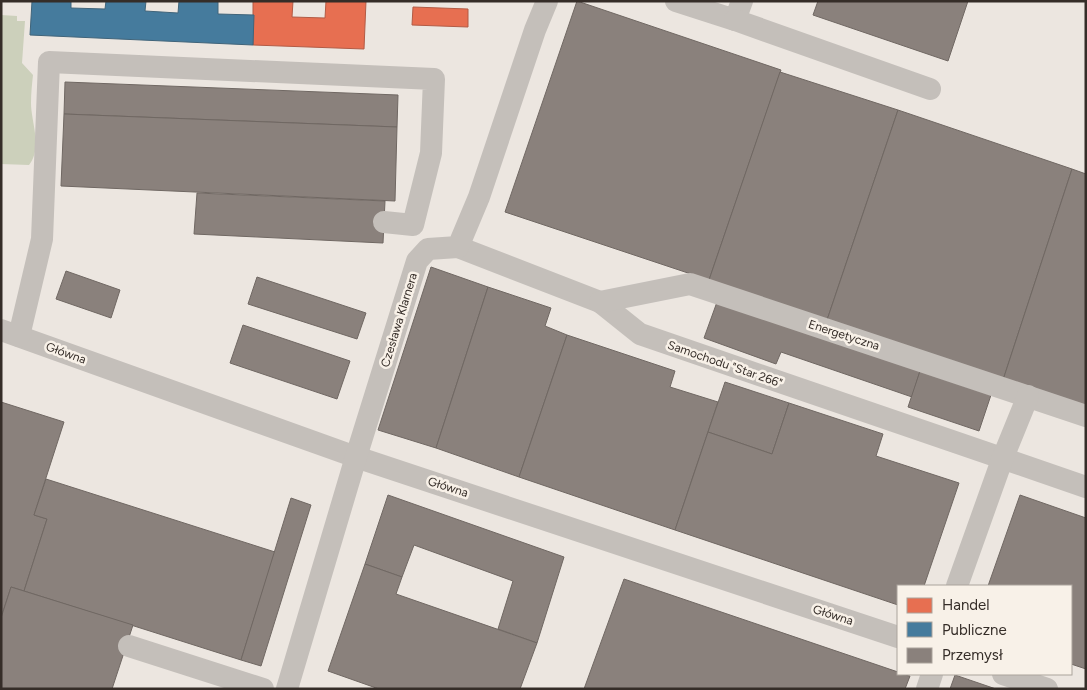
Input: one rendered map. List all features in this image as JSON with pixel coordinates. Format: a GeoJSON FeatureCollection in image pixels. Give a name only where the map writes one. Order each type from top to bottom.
{"type":"FeatureCollection","features":[{"type":"Feature","properties":{"kind":"street"},"geometry":{"type":"LineString","coordinates":[[458,247],[479,197],[534,30],[547,1]]}},
{"type":"Feature","properties":{"kind":"street"},"geometry":{"type":"LineString","coordinates":[[676,1],[738,11],[930,89]]}},
{"type":"Feature","properties":{"kind":"street"},"geometry":{"type":"LineString","coordinates":[[10,333],[42,239],[49,62],[434,79],[432,153],[413,225],[384,222]]}},
{"type":"Feature","properties":{"kind":"street","name":"Samochodu \"Star 266\""},"geometry":{"type":"LineString","coordinates":[[458,247],[600,302],[640,334],[1086,488]]}},
{"type":"Feature","properties":{"kind":"street","name":"Czesława Klarnera"},"geometry":{"type":"LineString","coordinates":[[289,682],[417,261],[428,249],[458,247]]}},
{"type":"Feature","properties":{"kind":"street","name":"Energetyczna"},"geometry":{"type":"LineString","coordinates":[[600,302],[690,284],[1086,416]]}},
{"type":"Feature","properties":{"kind":"street","name":"Główna"},"geometry":{"type":"LineString","coordinates":[[10,333],[356,457],[897,637]]}},
{"type":"Feature","properties":{"kind":"street"},"geometry":{"type":"LineString","coordinates":[[958,585],[1002,460],[1028,396]]}},
{"type":"Feature","properties":{"kind":"street"},"geometry":{"type":"LineString","coordinates":[[129,646],[263,689]]}},
{"type":"Feature","properties":{"kind":"street"},"geometry":{"type":"LineString","coordinates":[[927,689],[932,675]]}},
{"type":"Feature","properties":{"kind":"street"},"geometry":{"type":"LineString","coordinates":[[1006,675],[1048,689]]}},
{"type":"Feature","properties":{"kind":"green space"},"geometry":{"type":"Polygon","coordinates":[[[1,15],[17,16],[17,21],[25,21],[22,63],[33,75],[31,110],[36,143],[33,158],[29,165],[1,164],[1,15]]]}},
{"type":"Feature","properties":{"kind":"building: Handel"},"geometry":{"type":"Polygon","coordinates":[[[253,1],[293,1],[292,17],[325,18],[326,1],[366,1],[364,49],[253,45],[253,1]]]}},
{"type":"Feature","properties":{"kind":"building: Handel"},"geometry":{"type":"Polygon","coordinates":[[[413,7],[468,9],[468,27],[412,25],[413,7]]]}},
{"type":"Feature","properties":{"kind":"building: Publiczne"},"geometry":{"type":"Polygon","coordinates":[[[32,1],[71,1],[71,8],[105,9],[106,1],[146,1],[145,11],[178,13],[179,1],[218,1],[218,14],[254,15],[253,45],[30,35],[32,1]]]}},
{"type":"Feature","properties":{"kind":"building: Przemysł"},"geometry":{"type":"Polygon","coordinates":[[[577,1],[781,70],[709,280],[505,212],[577,1]]]}},
{"type":"Feature","properties":{"kind":"building: Przemysł"},"geometry":{"type":"Polygon","coordinates":[[[818,1],[968,1],[948,61],[813,15],[818,1]]]}},
{"type":"Feature","properties":{"kind":"building: Przemysł"},"geometry":{"type":"Polygon","coordinates":[[[780,72],[898,110],[827,320],[709,280],[780,72]]]}},
{"type":"Feature","properties":{"kind":"building: Przemysł"},"geometry":{"type":"Polygon","coordinates":[[[65,82],[398,95],[397,127],[64,114],[65,82]]]}},
{"type":"Feature","properties":{"kind":"building: Przemysł"},"geometry":{"type":"Polygon","coordinates":[[[898,110],[1072,169],[1003,380],[827,320],[898,110]]]}},
{"type":"Feature","properties":{"kind":"building: Przemysł"},"geometry":{"type":"Polygon","coordinates":[[[64,114],[397,127],[395,201],[61,186],[64,114]]]}},
{"type":"Feature","properties":{"kind":"building: Przemysł"},"geometry":{"type":"Polygon","coordinates":[[[1072,169],[1086,174],[1086,408],[1003,380],[1072,169]]]}},
{"type":"Feature","properties":{"kind":"building: Przemysł"},"geometry":{"type":"Polygon","coordinates":[[[197,193],[385,201],[383,243],[194,234],[197,193]]]}},
{"type":"Feature","properties":{"kind":"building: Przemysł"},"geometry":{"type":"Polygon","coordinates":[[[431,267],[488,287],[436,448],[378,430],[431,267]]]}},
{"type":"Feature","properties":{"kind":"building: Przemysł"},"geometry":{"type":"Polygon","coordinates":[[[66,271],[120,290],[111,318],[56,299],[66,271]]]}},
{"type":"Feature","properties":{"kind":"building: Przemysł"},"geometry":{"type":"Polygon","coordinates":[[[257,277],[366,313],[357,339],[248,304],[257,277]]]}},
{"type":"Feature","properties":{"kind":"building: Przemysł"},"geometry":{"type":"Polygon","coordinates":[[[488,287],[551,308],[545,326],[567,335],[519,477],[436,448],[488,287]]]}},
{"type":"Feature","properties":{"kind":"building: Przemysł"},"geometry":{"type":"Polygon","coordinates":[[[717,302],[920,371],[912,397],[781,352],[776,364],[704,338],[717,302]]]}},
{"type":"Feature","properties":{"kind":"building: Przemysł"},"geometry":{"type":"Polygon","coordinates":[[[243,325],[350,361],[337,399],[230,363],[243,325]]]}},
{"type":"Feature","properties":{"kind":"building: Przemysł"},"geometry":{"type":"Polygon","coordinates":[[[567,335],[675,371],[670,387],[718,402],[675,530],[519,477],[567,335]]]}},
{"type":"Feature","properties":{"kind":"building: Przemysł"},"geometry":{"type":"Polygon","coordinates":[[[920,371],[991,395],[979,431],[908,407],[920,371]]]}},
{"type":"Feature","properties":{"kind":"building: Przemysł"},"geometry":{"type":"Polygon","coordinates":[[[725,382],[789,403],[772,454],[708,432],[725,382]]]}},
{"type":"Feature","properties":{"kind":"building: Przemysł"},"geometry":{"type":"Polygon","coordinates":[[[1,402],[64,422],[34,515],[47,519],[24,591],[11,587],[1,618],[1,402]]]}},
{"type":"Feature","properties":{"kind":"building: Przemysł"},"geometry":{"type":"Polygon","coordinates":[[[789,403],[883,434],[876,456],[959,483],[924,585],[897,585],[897,605],[675,530],[708,432],[772,454],[789,403]]]}},
{"type":"Feature","properties":{"kind":"building: Przemysł"},"geometry":{"type":"Polygon","coordinates":[[[46,479],[275,552],[241,660],[24,591],[47,519],[34,515],[46,479]]]}},
{"type":"Feature","properties":{"kind":"building: Przemysł"},"geometry":{"type":"Polygon","coordinates":[[[388,495],[564,557],[537,643],[498,629],[513,581],[414,545],[402,577],[365,564],[388,495]]]}},
{"type":"Feature","properties":{"kind":"building: Przemysł"},"geometry":{"type":"Polygon","coordinates":[[[1020,495],[1086,518],[1086,669],[1072,664],[1072,585],[988,585],[1020,495]]]}},
{"type":"Feature","properties":{"kind":"building: Przemysł"},"geometry":{"type":"Polygon","coordinates":[[[291,498],[311,505],[261,666],[241,660],[291,498]]]}},
{"type":"Feature","properties":{"kind":"building: Przemysł"},"geometry":{"type":"Polygon","coordinates":[[[365,564],[402,577],[396,594],[537,643],[520,689],[379,689],[328,671],[365,564]]]}},
{"type":"Feature","properties":{"kind":"building: Przemysł"},"geometry":{"type":"Polygon","coordinates":[[[624,579],[897,672],[897,675],[910,676],[905,689],[584,689],[624,579]]]}},
{"type":"Feature","properties":{"kind":"building: Przemysł"},"geometry":{"type":"Polygon","coordinates":[[[11,587],[133,625],[112,689],[1,689],[1,618],[11,587]]]}},
{"type":"Feature","properties":{"kind":"building: Przemysł"},"geometry":{"type":"Polygon","coordinates":[[[955,675],[996,689],[950,689],[955,675]]]}}]}
